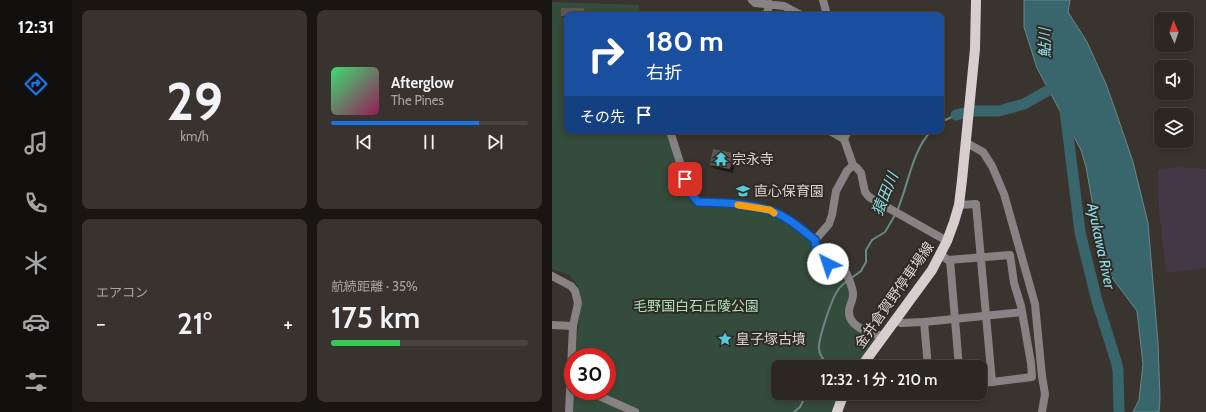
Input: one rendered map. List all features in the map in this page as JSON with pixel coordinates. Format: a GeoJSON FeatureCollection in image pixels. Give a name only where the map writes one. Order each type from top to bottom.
{"type":"FeatureCollection","features":[{"type":"Feature","properties":{"kind":"main road","name":"金井倉賀野停車場線"},"geometry":{"type":"LineString","coordinates":[[866,360],[932,270],[947,241],[954,222],[959,205],[975,49],[976,0]]}},
{"type":"Feature","properties":{"kind":"main road"},"geometry":{"type":"LineString","coordinates":[[837,412],[841,400]]}},
{"type":"Feature","properties":{"kind":"street"},"geometry":{"type":"LineString","coordinates":[[752,0],[755,3],[784,6],[795,12]]}},
{"type":"Feature","properties":{"kind":"street"},"geometry":{"type":"LineString","coordinates":[[823,0],[826,12]]}},
{"type":"Feature","properties":{"kind":"street"},"geometry":{"type":"LineString","coordinates":[[767,12],[770,4]]}},
{"type":"Feature","properties":{"kind":"street"},"geometry":{"type":"LineString","coordinates":[[671,134],[689,191],[698,202],[749,206],[770,210],[788,220],[815,240],[817,256],[821,261],[845,270],[853,294],[853,300],[849,309],[849,316],[853,322],[865,331],[883,336]]}},
{"type":"Feature","properties":{"kind":"street"},"geometry":{"type":"LineString","coordinates":[[846,135],[853,165],[861,173],[865,192],[869,197],[947,241]]}},
{"type":"Feature","properties":{"kind":"street"},"geometry":{"type":"LineString","coordinates":[[965,142],[983,152],[992,166],[1004,194],[1035,304],[1045,394],[1042,412]]}},
{"type":"Feature","properties":{"kind":"street"},"geometry":{"type":"LineString","coordinates":[[815,240],[829,224],[836,191],[847,171],[853,165]]}},
{"type":"Feature","properties":{"kind":"street"},"geometry":{"type":"LineString","coordinates":[[959,205],[976,204],[992,382]]}},
{"type":"Feature","properties":{"kind":"street"},"geometry":{"type":"LineString","coordinates":[[940,254],[948,260],[1010,255],[1014,283],[1022,312],[1032,377],[987,382]]}},
{"type":"Feature","properties":{"kind":"street"},"geometry":{"type":"LineString","coordinates":[[950,260],[959,360]]}},
{"type":"Feature","properties":{"kind":"street"},"geometry":{"type":"LineString","coordinates":[[552,276],[565,282],[575,291],[578,303],[573,326],[573,348]]}},
{"type":"Feature","properties":{"kind":"street"},"geometry":{"type":"LineString","coordinates":[[894,321],[900,323],[924,322],[1022,312]]}},
{"type":"Feature","properties":{"kind":"street"},"geometry":{"type":"LineString","coordinates":[[924,322],[927,360]]}},
{"type":"Feature","properties":{"kind":"street"},"geometry":{"type":"LineString","coordinates":[[552,325],[573,326]]}},
{"type":"Feature","properties":{"kind":"street"},"geometry":{"type":"LineString","coordinates":[[569,412],[570,400]]}},
{"type":"Feature","properties":{"kind":"street"},"geometry":{"type":"LineString","coordinates":[[608,400],[635,412]]}},
{"type":"Feature","properties":{"kind":"shaded area"},"geometry":{"type":"Polygon","coordinates":[[[1177,167],[1206,169],[1206,268],[1166,273],[1159,209],[1158,170],[1177,167]]]}},
{"type":"Feature","properties":{"kind":"green space","name":"毛野国白石丘陵公園"},"geometry":{"type":"Polygon","coordinates":[[[552,2],[639,5],[640,12],[564,12],[564,134],[668,134],[691,203],[718,204],[770,211],[813,241],[816,257],[844,270],[852,294],[846,317],[881,337],[863,360],[771,360],[771,400],[837,400],[833,412],[571,412],[572,400],[616,400],[616,348],[576,348],[581,300],[577,284],[569,275],[552,269],[552,2]]]}},
{"type":"Feature","properties":{"kind":"water","name":"鮎川"},"geometry":{"type":"Polygon","coordinates":[[[1024,0],[1070,0],[1068,12],[1087,42],[1106,84],[1133,162],[1148,223],[1158,343],[1160,398],[1159,412],[1133,412],[1139,400],[1143,364],[1137,311],[1110,275],[1096,242],[1093,206],[1086,167],[1081,150],[1037,68],[1024,27],[1024,0]]]}},
{"type":"Feature","properties":{"kind":"building"},"geometry":{"type":"Polygon","coordinates":[[[561,8],[584,8],[584,12],[564,12],[564,16],[561,16],[561,8]]]}},
{"type":"Feature","properties":{"kind":"building","name":"宗永寺"},"geometry":{"type":"Polygon","coordinates":[[[713,149],[733,153],[730,169],[710,165],[713,149]]]}},
{"type":"Feature","properties":{"kind":"waterway","name":"猿田川"},"geometry":{"type":"LineString","coordinates":[[956,115],[972,111],[999,111],[1024,104],[1054,87],[1062,85]]}},
{"type":"Feature","properties":{"kind":"waterway","name":"Ayukawa River"},"geometry":{"type":"LineString","coordinates":[[1065,110],[1080,232],[1097,301],[1118,370],[1119,412]]}},
{"type":"Feature","properties":{"kind":"waterway","name":"猿田川"},"geometry":{"type":"LineString","coordinates":[[944,121],[956,115]]}},
{"type":"Feature","properties":{"kind":"waterway","name":"猿田川"},"geometry":{"type":"LineString","coordinates":[[897,211],[919,148],[929,134]]}},
{"type":"Feature","properties":{"kind":"waterway","name":"猿田川"},"geometry":{"type":"LineString","coordinates":[[850,279],[861,271],[866,262],[866,250],[872,240],[885,232],[895,215]]}},
{"type":"Feature","properties":{"kind":"waterway","name":"猿田川"},"geometry":{"type":"LineString","coordinates":[[824,360],[819,351],[819,344],[826,319],[835,294],[847,281]]}},
{"type":"Feature","properties":{"kind":"waterway","name":"猿田川"},"geometry":{"type":"LineString","coordinates":[[794,412],[800,407],[804,400]]}},
{"type":"Feature","properties":{"kind":"slow traffic"},"geometry":{"type":"LineString","coordinates":[[738,205],[770,210],[774,213]]}},
{"type":"Feature","properties":{"kind":"place","name":"宗永寺"},"geometry":{"type":"Point","coordinates":[721,159]}},
{"type":"Feature","properties":{"kind":"place","name":"直心保育園"},"geometry":{"type":"Point","coordinates":[743,191]}},
{"type":"Feature","properties":{"kind":"place","name":"皇子塚古墳"},"geometry":{"type":"Point","coordinates":[725,339]}},
{"type":"Feature","properties":{"kind":"route"},"geometry":{"type":"LineString","coordinates":[[685,179],[689,191],[698,202],[749,206],[770,210],[788,220],[815,240],[817,256],[821,261],[828,264]]}}]}
